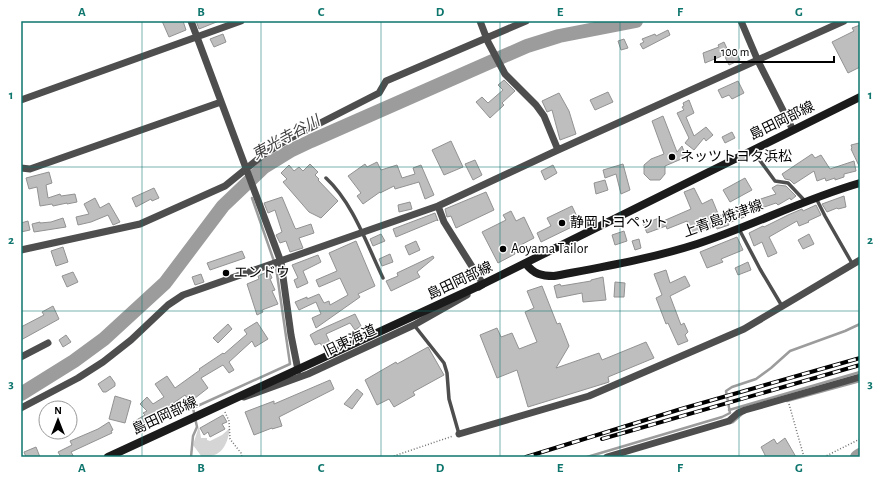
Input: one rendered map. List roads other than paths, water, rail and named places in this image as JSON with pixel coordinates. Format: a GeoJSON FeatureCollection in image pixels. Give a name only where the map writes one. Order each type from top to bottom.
{"type":"FeatureCollection","features":[{"type":"Feature","properties":{"kind":"main road","name":"島田岡部線"},"geometry":{"type":"LineString","coordinates":[[108,457],[526,264],[860,97]]}},
{"type":"Feature","properties":{"kind":"main road","name":"上青島焼津線"},"geometry":{"type":"LineString","coordinates":[[526,264],[532,271],[544,276],[554,276],[665,253],[738,228],[816,197],[860,183]]}},
{"type":"Feature","properties":{"kind":"street"},"geometry":{"type":"LineString","coordinates":[[191,21],[281,262],[291,335],[298,370]]}},
{"type":"Feature","properties":{"kind":"street"},"geometry":{"type":"LineString","coordinates":[[21,100],[241,21]]}},
{"type":"Feature","properties":{"kind":"street"},"geometry":{"type":"LineString","coordinates":[[480,21],[487,41],[505,74],[536,105],[544,116],[558,150]]}},
{"type":"Feature","properties":{"kind":"street"},"geometry":{"type":"LineString","coordinates":[[21,250],[140,224],[225,186],[247,170],[263,155],[285,141],[379,93],[386,81],[487,41],[526,21]]}},
{"type":"Feature","properties":{"kind":"street"},"geometry":{"type":"LineString","coordinates":[[741,21],[758,61],[792,130]]}},
{"type":"Feature","properties":{"kind":"street"},"geometry":{"type":"LineString","coordinates":[[21,408],[78,378],[103,362],[132,340],[168,305],[183,295],[438,206],[558,150],[844,21]]}},
{"type":"Feature","properties":{"kind":"street"},"geometry":{"type":"LineString","coordinates":[[21,168],[30,169],[221,102]]}},
{"type":"Feature","properties":{"kind":"street"},"geometry":{"type":"LineString","coordinates":[[438,206],[444,222],[483,284]]}},
{"type":"Feature","properties":{"kind":"street"},"geometry":{"type":"LineString","coordinates":[[459,434],[589,396],[744,329],[860,260]]}},
{"type":"Feature","properties":{"kind":"street","name":"旧東海道"},"geometry":{"type":"LineString","coordinates":[[221,405],[267,390],[308,374],[414,325],[447,307],[483,284]]}},
{"type":"Feature","properties":{"kind":"street"},"geometry":{"type":"LineString","coordinates":[[21,357],[48,343]]}},
{"type":"Feature","properties":{"kind":"street"},"geometry":{"type":"LineString","coordinates":[[607,457],[729,421],[738,413],[860,377]]}},
{"type":"Feature","properties":{"kind":"lane"},"geometry":{"type":"LineString","coordinates":[[752,150],[775,181],[788,183],[805,201]]}},
{"type":"Feature","properties":{"kind":"lane"},"geometry":{"type":"LineString","coordinates":[[326,178],[341,196],[353,214],[383,278]]}},
{"type":"Feature","properties":{"kind":"lane"},"geometry":{"type":"LineString","coordinates":[[816,197],[853,265]]}},
{"type":"Feature","properties":{"kind":"lane"},"geometry":{"type":"LineString","coordinates":[[738,228],[760,270],[782,306]]}},
{"type":"Feature","properties":{"kind":"lane"},"geometry":{"type":"LineString","coordinates":[[414,325],[444,363],[447,373],[449,399],[459,434]]}},
{"type":"Feature","properties":{"kind":"waterway","name":"東光寺谷川"},"geometry":{"type":"LineString","coordinates":[[21,394],[74,361],[104,339],[165,283],[223,206],[264,167],[290,151],[527,46],[559,36],[636,21]]}},
{"type":"Feature","properties":{"kind":"waterway"},"geometry":{"type":"LineString","coordinates":[[191,457],[193,436],[197,427],[193,408],[290,364],[276,267],[252,198]]}},
{"type":"Feature","properties":{"kind":"waterway"},"geometry":{"type":"LineString","coordinates":[[587,457],[722,417],[730,413],[726,391],[732,387],[756,379],[790,351],[860,324]]}},
{"type":"Feature","properties":{"kind":"waterway"},"geometry":{"type":"LineString","coordinates":[[729,410],[860,372]]}},
{"type":"Feature","properties":{"kind":"waterway"},"geometry":{"type":"LineString","coordinates":[[787,401],[860,381]]}},
{"type":"Feature","properties":{"kind":"waterway"},"geometry":{"type":"LineString","coordinates":[[730,423],[742,414]]}},
{"type":"Feature","properties":{"kind":"railway"},"geometry":{"type":"LineString","coordinates":[[526,457],[681,409],[860,358]]}},
{"type":"Feature","properties":{"kind":"railway"},"geometry":{"type":"LineString","coordinates":[[602,439],[860,365]]}},
{"type":"Feature","properties":{"kind":"place","name":"ネッツトヨタ浜松"},"geometry":{"type":"Point","coordinates":[672,157]}},
{"type":"Feature","properties":{"kind":"place","name":"静岡トヨペット"},"geometry":{"type":"Point","coordinates":[562,223]}},
{"type":"Feature","properties":{"kind":"place","name":"Aoyama Tailor"},"geometry":{"type":"Point","coordinates":[503,249]}},
{"type":"Feature","properties":{"kind":"place","name":"エンドウ"},"geometry":{"type":"Point","coordinates":[226,273]}}]}
